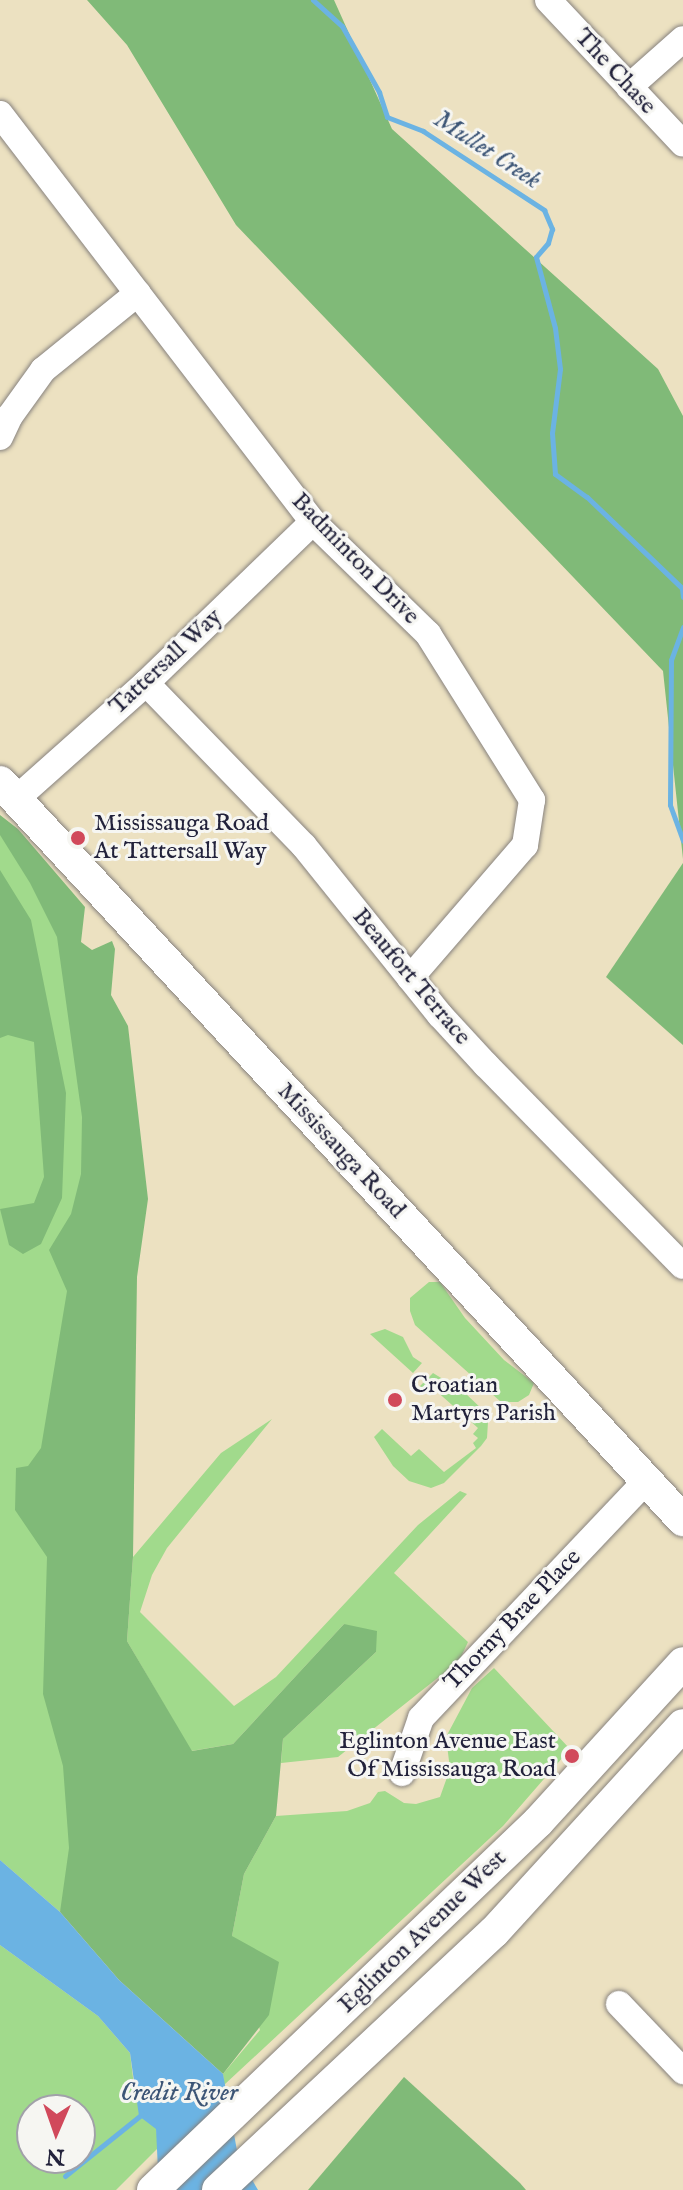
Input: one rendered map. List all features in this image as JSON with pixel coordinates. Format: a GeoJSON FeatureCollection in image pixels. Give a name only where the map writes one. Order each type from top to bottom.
{"type":"FeatureCollection","features":[{"type":"Feature","properties":{"kind":"main road","name":"Mississauga Road"},"geometry":{"type":"LineString","coordinates":[[8,790],[683,1520]]}},
{"type":"Feature","properties":{"kind":"main road","name":"Eglinton Avenue West"},"geometry":{"type":"LineString","coordinates":[[153,2190],[538,1822],[683,1663]]}},
{"type":"Feature","properties":{"kind":"main road","name":"Eglinton Avenue West"},"geometry":{"type":"LineString","coordinates":[[218,2190],[494,1932],[683,1725]]}},
{"type":"Feature","properties":{"kind":"street","name":"The Chase"},"geometry":{"type":"LineString","coordinates":[[548,0],[683,144]]}},
{"type":"Feature","properties":{"kind":"street"},"geometry":{"type":"LineString","coordinates":[[629,87],[683,39]]}},
{"type":"Feature","properties":{"kind":"street","name":"Badminton Drive"},"geometry":{"type":"LineString","coordinates":[[0,114],[313,522],[428,634],[532,800],[531,824],[525,845],[410,978]]}},
{"type":"Feature","properties":{"kind":"street"},"geometry":{"type":"LineString","coordinates":[[0,437],[10,416],[43,370],[138,293]]}},
{"type":"Feature","properties":{"kind":"street","name":"Tattersall Way"},"geometry":{"type":"LineString","coordinates":[[8,790],[146,683],[313,522]]}},
{"type":"Feature","properties":{"kind":"street","name":"Beaufort Terrace"},"geometry":{"type":"LineString","coordinates":[[146,683],[304,846],[410,978],[486,1065],[683,1266]]}},
{"type":"Feature","properties":{"kind":"street","name":"Thorny Brae Place"},"geometry":{"type":"LineString","coordinates":[[402,1773],[421,1718],[646,1481]]}},
{"type":"Feature","properties":{"kind":"street"},"geometry":{"type":"LineString","coordinates":[[619,2004],[683,2071]]}},
{"type":"Feature","properties":{"kind":"green space"},"geometry":{"type":"Polygon","coordinates":[[[87,0],[334,0],[392,129],[658,369],[683,416],[683,859],[663,671],[236,225],[127,45],[87,0]]]}},
{"type":"Feature","properties":{"kind":"green space"},"geometry":{"type":"Polygon","coordinates":[[[0,815],[18,829],[85,907],[81,942],[92,950],[112,941],[115,949],[111,995],[128,1026],[148,1199],[137,1277],[133,1557],[127,1641],[192,1751],[233,1744],[344,1624],[377,1631],[376,1652],[283,1739],[276,1816],[244,1874],[232,1936],[279,1962],[269,2015],[223,2074],[119,1980],[60,1912],[69,1848],[63,1766],[43,1694],[47,1557],[15,1510],[16,1468],[28,1466],[41,1448],[67,1291],[49,1250],[71,1214],[81,1174],[82,1117],[57,937],[30,883],[0,835],[0,815]]]}},
{"type":"Feature","properties":{"kind":"green space"},"geometry":{"type":"Polygon","coordinates":[[[0,824],[70,899],[90,1023],[96,1829],[60,1912],[0,1860],[0,824]]]}},
{"type":"Feature","properties":{"kind":"green space"},"geometry":{"type":"Polygon","coordinates":[[[683,863],[683,1045],[606,977],[683,863]]]}},
{"type":"Feature","properties":{"kind":"green space"},"geometry":{"type":"Polygon","coordinates":[[[0,870],[31,920],[66,1093],[62,1198],[41,1244],[23,1254],[9,1245],[0,1209],[34,1203],[44,1177],[34,1042],[8,1035],[0,1038],[0,870]]]}},
{"type":"Feature","properties":{"kind":"green space"},"geometry":{"type":"Polygon","coordinates":[[[429,1282],[440,1282],[465,1318],[504,1360],[534,1383],[529,1395],[518,1402],[501,1402],[415,1325],[410,1298],[429,1282]]]}},
{"type":"Feature","properties":{"kind":"green space"},"geometry":{"type":"Polygon","coordinates":[[[385,1329],[403,1337],[413,1357],[422,1363],[413,1373],[370,1334],[385,1329]]]}},
{"type":"Feature","properties":{"kind":"green space"},"geometry":{"type":"Polygon","coordinates":[[[433,1373],[464,1392],[485,1412],[488,1422],[487,1438],[481,1446],[444,1483],[431,1488],[409,1481],[393,1466],[374,1437],[382,1429],[411,1456],[419,1449],[444,1472],[476,1448],[473,1443],[478,1438],[473,1434],[478,1428],[434,1389],[429,1394],[420,1386],[433,1373]]]}},
{"type":"Feature","properties":{"kind":"green space"},"geometry":{"type":"Polygon","coordinates":[[[272,1419],[167,1548],[152,1575],[140,1612],[234,1706],[276,1677],[418,1525],[460,1491],[467,1494],[394,1573],[468,1642],[459,1661],[338,1757],[281,1763],[283,1739],[376,1652],[344,1624],[233,1744],[191,1751],[127,1641],[133,1557],[221,1453],[272,1419]]]}},
{"type":"Feature","properties":{"kind":"green space"},"geometry":{"type":"Polygon","coordinates":[[[494,1668],[570,1749],[503,1826],[224,2085],[223,2074],[260,2030],[232,1936],[244,1874],[276,1816],[347,1811],[370,1803],[378,1792],[385,1791],[404,1803],[416,1804],[440,1797],[450,1769],[446,1737],[472,1688],[494,1668]]]}},
{"type":"Feature","properties":{"kind":"green space"},"geometry":{"type":"Polygon","coordinates":[[[0,1945],[98,2016],[130,2053],[135,2094],[156,2128],[159,2147],[116,2190],[0,2190],[0,1945]]]}},
{"type":"Feature","properties":{"kind":"green space"},"geometry":{"type":"Polygon","coordinates":[[[404,2077],[520,2183],[526,2190],[308,2190],[404,2077]]]}},
{"type":"Feature","properties":{"kind":"water","name":"Credit River"},"geometry":{"type":"Polygon","coordinates":[[[0,1860],[60,1912],[119,1980],[223,2074],[238,2156],[258,2190],[159,2190],[156,2129],[139,2116],[130,2053],[98,2016],[0,1945],[0,1860]]]}},
{"type":"Feature","properties":{"kind":"waterway","name":"Mullet Creek"},"geometry":{"type":"LineString","coordinates":[[313,0],[342,26],[379,92],[387,117],[423,131],[544,210],[552,229],[548,243],[536,257],[555,328],[560,369],[552,433],[555,474],[587,497],[682,588],[683,597]]}},
{"type":"Feature","properties":{"kind":"waterway","name":"Mullet Creek"},"geometry":{"type":"LineString","coordinates":[[683,627],[671,660],[670,805],[683,841]]}},
{"type":"Feature","properties":{"kind":"waterway"},"geometry":{"type":"LineString","coordinates":[[65,2176],[142,2114]]}},
{"type":"Feature","properties":{"kind":"place","name":"Mississauga Road At Tattersall Way"},"geometry":{"type":"Point","coordinates":[78,838]}},
{"type":"Feature","properties":{"kind":"place","name":"Croatian Martyrs Parish"},"geometry":{"type":"Point","coordinates":[395,1400]}},
{"type":"Feature","properties":{"kind":"place","name":"Eglinton Avenue East Of Mississauga Road"},"geometry":{"type":"Point","coordinates":[572,1756]}}]}
